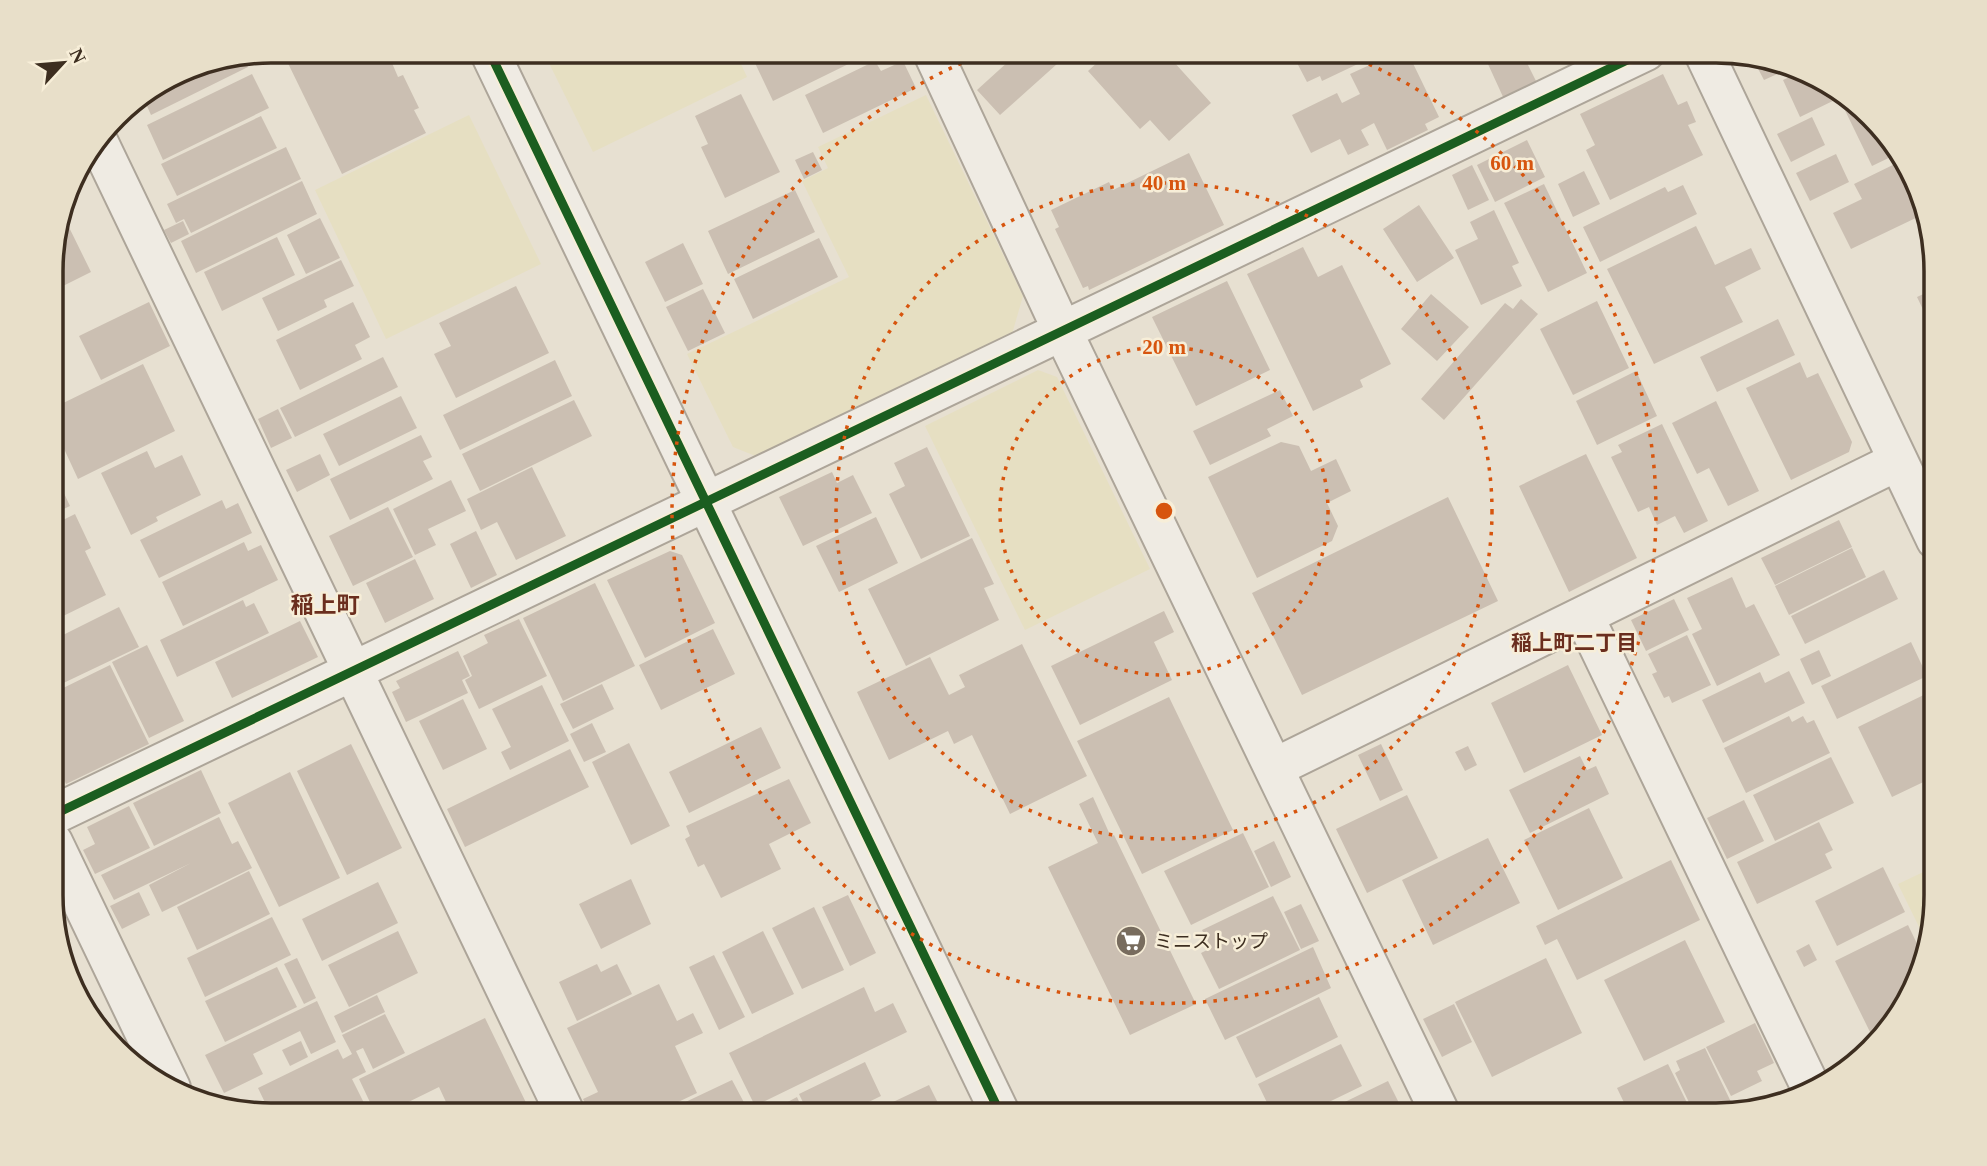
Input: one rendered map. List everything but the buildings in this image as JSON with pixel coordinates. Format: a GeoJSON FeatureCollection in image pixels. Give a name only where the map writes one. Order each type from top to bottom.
{"type":"FeatureCollection","features":[{"type":"Feature","properties":{"kind":"street"},"geometry":{"type":"LineString","coordinates":[[495,63],[995,1103]]}},
{"type":"Feature","properties":{"kind":"street"},"geometry":{"type":"LineString","coordinates":[[938,63],[1062,330],[1435,1103]]}},
{"type":"Feature","properties":{"kind":"street"},"geometry":{"type":"LineString","coordinates":[[63,810],[1621,63]]}},
{"type":"Feature","properties":{"kind":"street"},"geometry":{"type":"LineString","coordinates":[[1709,63],[1924,515]]}},
{"type":"Feature","properties":{"kind":"street"},"geometry":{"type":"LineString","coordinates":[[102,150],[560,1103]]}},
{"type":"Feature","properties":{"kind":"street"},"geometry":{"type":"LineString","coordinates":[[1274,768],[1898,461]]}},
{"type":"Feature","properties":{"kind":"street"},"geometry":{"type":"LineString","coordinates":[[1584,616],[1808,1082]]}},
{"type":"Feature","properties":{"kind":"street"},"geometry":{"type":"LineString","coordinates":[[63,863],[164,1073]]}},
{"type":"Feature","properties":{"kind":"shaded area"},"geometry":{"type":"Polygon","coordinates":[[[549,63],[741,63],[747,77],[593,152],[549,63]]]}},
{"type":"Feature","properties":{"kind":"shaded area"},"geometry":{"type":"Polygon","coordinates":[[[926,95],[1023,296],[1012,334],[758,457],[733,447],[687,354],[849,277],[802,181],[828,168],[818,147],[926,95]]]}},
{"type":"Feature","properties":{"kind":"shaded area"},"geometry":{"type":"Polygon","coordinates":[[[469,115],[541,264],[386,339],[315,190],[469,115]]]}},
{"type":"Feature","properties":{"kind":"shaded area"},"geometry":{"type":"Polygon","coordinates":[[[1038,370],[1057,377],[1150,569],[1025,630],[925,426],[1038,370]]]}},
{"type":"Feature","properties":{"kind":"shaded area"},"geometry":{"type":"Polygon","coordinates":[[[1924,872],[1921,930],[1898,884],[1924,872]]]}},
{"type":"Feature","properties":{"kind":"cycle path"},"geometry":{"type":"LineString","coordinates":[[495,63],[995,1103]]}},
{"type":"Feature","properties":{"kind":"cycle path"},"geometry":{"type":"LineString","coordinates":[[63,810],[1621,63]]}},
{"type":"Feature","properties":{"kind":"place","name":"ミニストップ"},"geometry":{"type":"Point","coordinates":[1131,941]}},
{"type":"Feature","properties":{"kind":"district","name":"稲上町"},"geometry":{"type":"Point","coordinates":[325,605]}},
{"type":"Feature","properties":{"kind":"district","name":"稲上町二丁目"},"geometry":{"type":"Point","coordinates":[1574,643]}}]}
